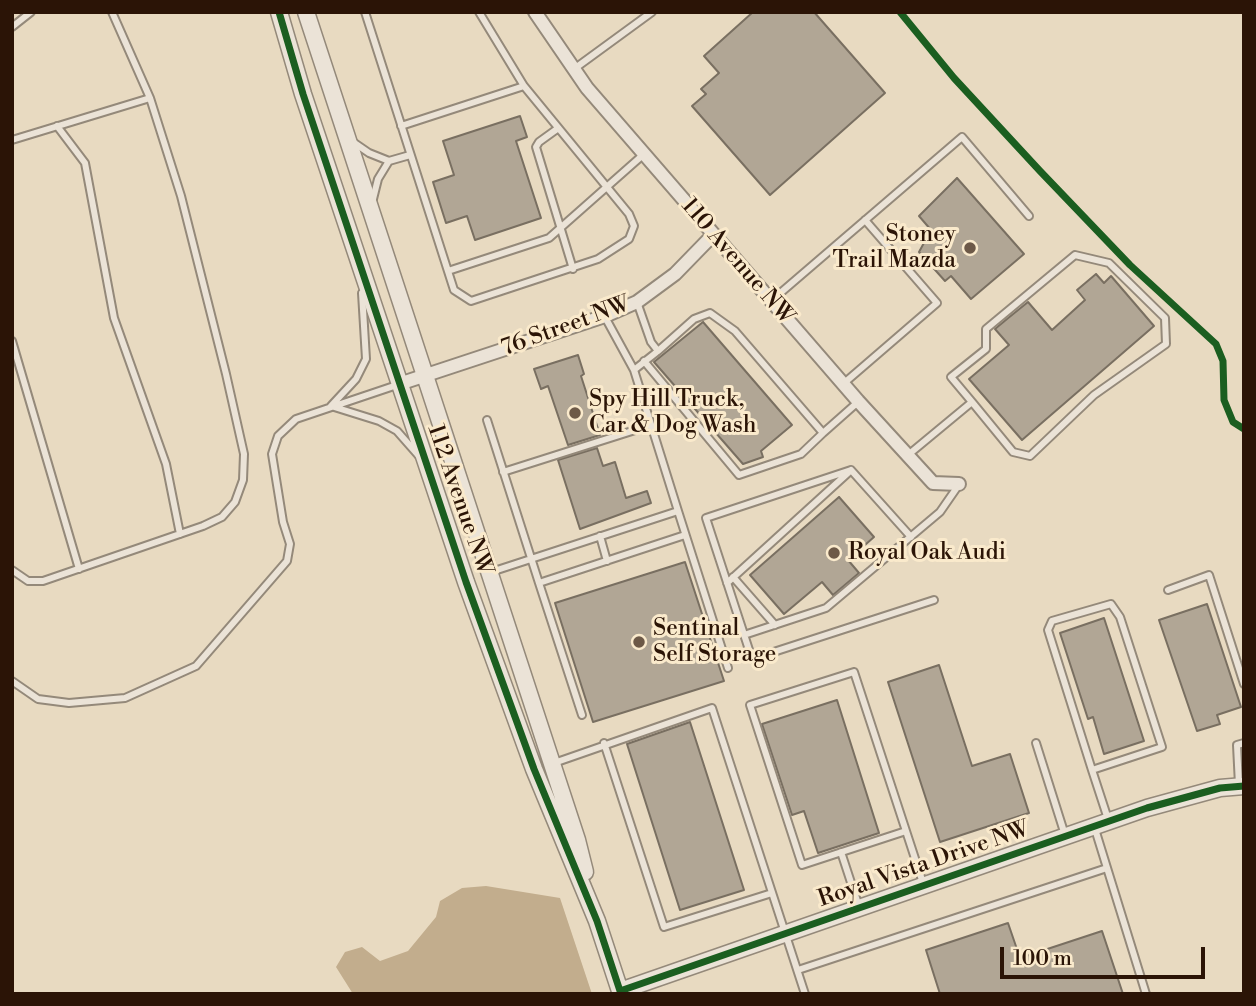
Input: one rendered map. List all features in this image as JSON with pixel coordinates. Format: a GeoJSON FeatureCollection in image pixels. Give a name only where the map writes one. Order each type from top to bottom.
{"type":"FeatureCollection","features":[{"type":"Feature","properties":{"kind":"street","name":"112 Avenue NW"},"geometry":{"type":"LineString","coordinates":[[279,12],[425,463],[534,769],[597,921]]}},
{"type":"Feature","properties":{"kind":"street","name":"112 Avenue NW"},"geometry":{"type":"LineString","coordinates":[[306,12],[577,840],[597,921],[620,993]]}},
{"type":"Feature","properties":{"kind":"street","name":"110 Avenue NW"},"geometry":{"type":"LineString","coordinates":[[535,12],[573,70],[712,236],[858,401],[933,483],[960,484]]}},
{"type":"Feature","properties":{"kind":"street","name":"76 Street NW"},"geometry":{"type":"LineString","coordinates":[[399,384],[605,316],[636,302],[675,274],[712,236]]}},
{"type":"Feature","properties":{"kind":"street","name":"Royal Vista Drive NW"},"geometry":{"type":"LineString","coordinates":[[620,993],[1065,835],[1200,793],[1241,787]]}},
{"type":"Feature","properties":{"kind":"lane"},"geometry":{"type":"LineString","coordinates":[[12,27],[31,12]]}},
{"type":"Feature","properties":{"kind":"lane"},"geometry":{"type":"LineString","coordinates":[[12,570],[28,581],[43,582],[180,534],[222,517],[235,502],[243,480],[244,454],[181,196],[149,98],[112,12]]}},
{"type":"Feature","properties":{"kind":"lane"},"geometry":{"type":"LineString","coordinates":[[365,12],[454,290],[471,301],[573,269],[620,248],[633,232],[629,214],[524,86],[479,12]]}},
{"type":"Feature","properties":{"kind":"lane"},"geometry":{"type":"LineString","coordinates":[[573,70],[652,12]]}},
{"type":"Feature","properties":{"kind":"lane"},"geometry":{"type":"LineString","coordinates":[[401,126],[524,86]]}},
{"type":"Feature","properties":{"kind":"lane"},"geometry":{"type":"LineString","coordinates":[[12,140],[149,98]]}},
{"type":"Feature","properties":{"kind":"lane"},"geometry":{"type":"LineString","coordinates":[[57,126],[85,163],[114,318],[166,464],[180,534]]}},
{"type":"Feature","properties":{"kind":"lane"},"geometry":{"type":"LineString","coordinates":[[557,129],[539,142],[536,148],[573,269]]}},
{"type":"Feature","properties":{"kind":"lane"},"geometry":{"type":"LineString","coordinates":[[771,301],[961,137],[1029,216]]}},
{"type":"Feature","properties":{"kind":"lane"},"geometry":{"type":"LineString","coordinates":[[347,138],[369,153],[389,161],[410,155]]}},
{"type":"Feature","properties":{"kind":"lane"},"geometry":{"type":"LineString","coordinates":[[448,271],[549,238],[644,154]]}},
{"type":"Feature","properties":{"kind":"lane"},"geometry":{"type":"LineString","coordinates":[[370,212],[378,179],[389,161]]}},
{"type":"Feature","properties":{"kind":"lane"},"geometry":{"type":"LineString","coordinates":[[843,384],[937,303],[865,220]]}},
{"type":"Feature","properties":{"kind":"lane"},"geometry":{"type":"LineString","coordinates":[[1074,255],[1109,264],[1165,318],[1166,344],[1094,395],[1030,456],[1013,452],[972,402],[951,377],[986,349],[986,329],[1074,255]]}},
{"type":"Feature","properties":{"kind":"lane"},"geometry":{"type":"LineString","coordinates":[[331,406],[356,379],[366,359],[359,262]]}},
{"type":"Feature","properties":{"kind":"lane"},"geometry":{"type":"LineString","coordinates":[[636,302],[651,342],[658,351]]}},
{"type":"Feature","properties":{"kind":"lane"},"geometry":{"type":"LineString","coordinates":[[634,370],[694,318],[710,313],[735,331],[823,433]]}},
{"type":"Feature","properties":{"kind":"lane"},"geometry":{"type":"LineString","coordinates":[[605,316],[634,370],[728,668]]}},
{"type":"Feature","properties":{"kind":"lane"},"geometry":{"type":"LineString","coordinates":[[12,341],[79,569]]}},
{"type":"Feature","properties":{"kind":"lane"},"geometry":{"type":"LineString","coordinates":[[645,361],[739,475],[801,454],[858,401]]}},
{"type":"Feature","properties":{"kind":"lane"},"geometry":{"type":"LineString","coordinates":[[12,681],[38,699],[69,703],[125,698],[196,666],[287,561],[290,544],[283,523],[272,454],[278,436],[296,419],[399,384]]}},
{"type":"Feature","properties":{"kind":"lane"},"geometry":{"type":"LineString","coordinates":[[908,455],[972,402]]}},
{"type":"Feature","properties":{"kind":"lane"},"geometry":{"type":"LineString","coordinates":[[331,406],[379,421],[397,431],[425,463]]}},
{"type":"Feature","properties":{"kind":"lane"},"geometry":{"type":"LineString","coordinates":[[486,420],[582,715]]}},
{"type":"Feature","properties":{"kind":"lane"},"geometry":{"type":"LineString","coordinates":[[503,472],[650,425]]}},
{"type":"Feature","properties":{"kind":"lane"},"geometry":{"type":"LineString","coordinates":[[851,470],[911,537]]}},
{"type":"Feature","properties":{"kind":"lane"},"geometry":{"type":"LineString","coordinates":[[727,583],[851,470]]}},
{"type":"Feature","properties":{"kind":"lane"},"geometry":{"type":"LineString","coordinates":[[851,470],[706,518],[752,659],[934,600]]}},
{"type":"Feature","properties":{"kind":"lane"},"geometry":{"type":"LineString","coordinates":[[744,635],[826,608],[940,512],[960,484]]}},
{"type":"Feature","properties":{"kind":"lane"},"geometry":{"type":"LineString","coordinates":[[489,573],[678,511]]}},
{"type":"Feature","properties":{"kind":"lane"},"geometry":{"type":"LineString","coordinates":[[539,583],[685,535]]}},
{"type":"Feature","properties":{"kind":"lane"},"geometry":{"type":"LineString","coordinates":[[600,536],[607,561]]}},
{"type":"Feature","properties":{"kind":"lane"},"geometry":{"type":"LineString","coordinates":[[1168,590],[1209,575],[1244,684]]}},
{"type":"Feature","properties":{"kind":"lane"},"geometry":{"type":"LineString","coordinates":[[733,577],[775,625]]}},
{"type":"Feature","properties":{"kind":"lane"},"geometry":{"type":"LineString","coordinates":[[1092,771],[1163,747],[1120,617],[1111,604],[1052,621],[1048,625],[1092,771],[1107,868],[1146,994]]}},
{"type":"Feature","properties":{"kind":"lane"},"geometry":{"type":"LineString","coordinates":[[906,831],[802,865],[750,705],[854,671],[924,886]]}},
{"type":"Feature","properties":{"kind":"lane"},"geometry":{"type":"LineString","coordinates":[[552,763],[712,708],[805,994]]}},
{"type":"Feature","properties":{"kind":"lane"},"geometry":{"type":"LineString","coordinates":[[604,743],[664,927],[772,893]]}},
{"type":"Feature","properties":{"kind":"lane"},"geometry":{"type":"LineString","coordinates":[[1036,743],[1065,835]]}},
{"type":"Feature","properties":{"kind":"lane"},"geometry":{"type":"LineString","coordinates":[[1241,787],[1237,745],[1244,743]]}},
{"type":"Feature","properties":{"kind":"lane"},"geometry":{"type":"LineString","coordinates":[[841,852],[860,908]]}},
{"type":"Feature","properties":{"kind":"lane"},"geometry":{"type":"LineString","coordinates":[[797,970],[1107,868]]}},
{"type":"Feature","properties":{"kind":"shaded area"},"geometry":{"type":"Polygon","coordinates":[[[486,886],[560,898],[592,994],[353,994],[336,967],[345,952],[362,947],[380,961],[408,951],[436,917],[440,901],[462,888],[486,886]]]}},
{"type":"Feature","properties":{"kind":"building"},"geometry":{"type":"Polygon","coordinates":[[[753,12],[814,12],[885,93],[770,195],[692,106],[706,94],[701,89],[719,73],[704,56],[753,12]]]}},
{"type":"Feature","properties":{"kind":"building"},"geometry":{"type":"Polygon","coordinates":[[[520,116],[527,137],[516,141],[541,218],[475,240],[467,216],[446,223],[433,182],[454,175],[443,141],[520,116]]]}},
{"type":"Feature","properties":{"kind":"building"},"geometry":{"type":"Polygon","coordinates":[[[957,178],[1024,254],[971,299],[951,276],[945,281],[919,252],[931,230],[919,216],[957,178]]]}},
{"type":"Feature","properties":{"kind":"building"},"geometry":{"type":"Polygon","coordinates":[[[1096,274],[1104,283],[1111,276],[1154,326],[1022,440],[969,379],[1009,345],[995,329],[1007,319],[1028,302],[1052,330],[1085,300],[1077,290],[1096,274]]]}},
{"type":"Feature","properties":{"kind":"building"},"geometry":{"type":"Polygon","coordinates":[[[703,322],[792,425],[761,451],[763,457],[743,464],[654,362],[703,322]]]}},
{"type":"Feature","properties":{"kind":"building","name":"Spy Hill Truck, Car & Dog Wash"},"geometry":{"type":"Polygon","coordinates":[[[578,355],[584,374],[581,376],[600,435],[568,445],[548,386],[541,389],[534,369],[578,355]]]}},
{"type":"Feature","properties":{"kind":"building"},"geometry":{"type":"Polygon","coordinates":[[[597,448],[603,466],[615,462],[626,498],[647,491],[651,503],[580,529],[558,460],[597,448]]]}},
{"type":"Feature","properties":{"kind":"building"},"geometry":{"type":"Polygon","coordinates":[[[839,497],[874,537],[848,560],[859,573],[833,595],[822,582],[784,614],[750,575],[839,497]]]}},
{"type":"Feature","properties":{"kind":"building","name":"Sentinal Self Storage"},"geometry":{"type":"Polygon","coordinates":[[[685,562],[724,681],[593,722],[555,603],[685,562]]]}},
{"type":"Feature","properties":{"kind":"building"},"geometry":{"type":"Polygon","coordinates":[[[1207,604],[1241,707],[1217,715],[1220,724],[1197,731],[1159,620],[1207,604]]]}},
{"type":"Feature","properties":{"kind":"building"},"geometry":{"type":"Polygon","coordinates":[[[1104,618],[1144,741],[1104,754],[1093,717],[1088,719],[1060,633],[1104,618]]]}},
{"type":"Feature","properties":{"kind":"building"},"geometry":{"type":"Polygon","coordinates":[[[939,665],[972,766],[1010,754],[1029,813],[940,842],[888,682],[939,665]]]}},
{"type":"Feature","properties":{"kind":"building"},"geometry":{"type":"Polygon","coordinates":[[[837,700],[879,833],[818,853],[804,811],[792,815],[762,724],[837,700]]]}},
{"type":"Feature","properties":{"kind":"building"},"geometry":{"type":"Polygon","coordinates":[[[690,722],[744,890],[680,910],[627,744],[690,722]]]}},
{"type":"Feature","properties":{"kind":"building"},"geometry":{"type":"Polygon","coordinates":[[[1008,923],[1020,958],[1102,931],[1123,994],[940,994],[926,950],[1008,923]]]}},
{"type":"Feature","properties":{"kind":"cycle path"},"geometry":{"type":"LineString","coordinates":[[279,12],[303,94],[466,582],[534,769],[597,921],[621,994]]}},
{"type":"Feature","properties":{"kind":"cycle path"},"geometry":{"type":"LineString","coordinates":[[900,12],[954,78],[1040,171],[1130,265],[1216,344],[1223,361],[1224,400],[1233,422],[1244,429]]}},
{"type":"Feature","properties":{"kind":"cycle path"},"geometry":{"type":"LineString","coordinates":[[620,991],[1147,808],[1220,788],[1244,786]]}},
{"type":"Feature","properties":{"kind":"place","name":"Stoney Trail Mazda"},"geometry":{"type":"Point","coordinates":[970,248]}},
{"type":"Feature","properties":{"kind":"place","name":"Spy Hill Truck, Car & Dog Wash"},"geometry":{"type":"Point","coordinates":[575,413]}},
{"type":"Feature","properties":{"kind":"place","name":"Royal Oak Audi"},"geometry":{"type":"Point","coordinates":[834,553]}},
{"type":"Feature","properties":{"kind":"place","name":"Sentinal Self Storage"},"geometry":{"type":"Point","coordinates":[639,642]}}]}
